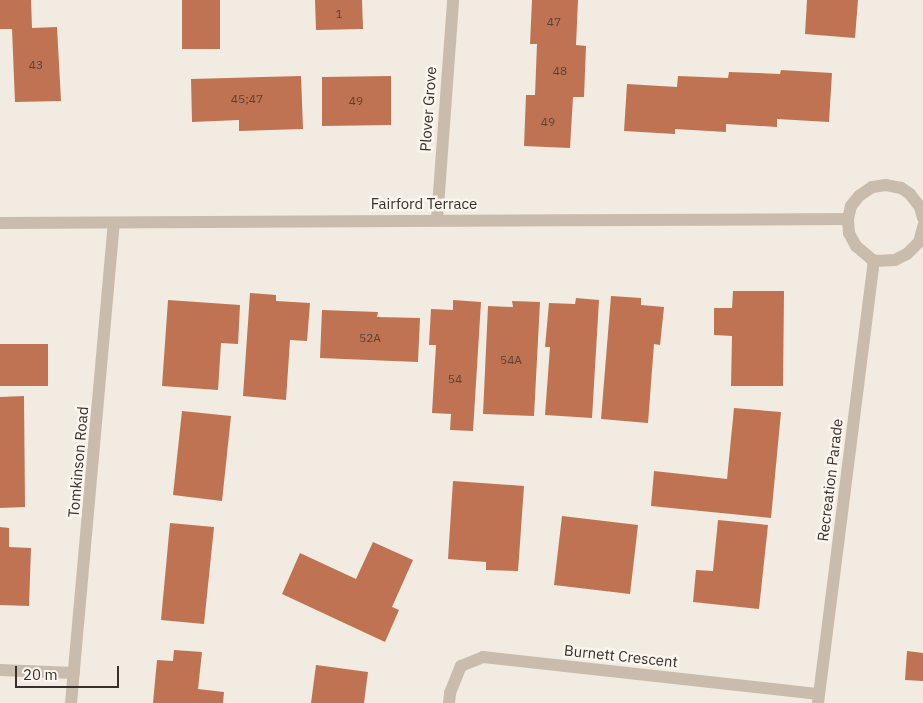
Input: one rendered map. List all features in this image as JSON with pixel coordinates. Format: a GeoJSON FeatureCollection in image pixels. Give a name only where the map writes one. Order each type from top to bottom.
{"type":"FeatureCollection","features":[{"type":"Feature","properties":{"kind":"street","name":"Plover Grove"},"geometry":{"type":"LineString","coordinates":[[437,220],[453,0]]}},
{"type":"Feature","properties":{"kind":"street"},"geometry":{"type":"LineString","coordinates":[[923,218],[920,207],[910,194],[900,188],[886,184],[872,187],[859,196],[851,206],[848,219],[849,233],[856,246],[874,261],[895,260],[908,254],[919,242],[923,227]]}},
{"type":"Feature","properties":{"kind":"street","name":"Fairford Terrace"},"geometry":{"type":"LineString","coordinates":[[0,223],[848,219]]}},
{"type":"Feature","properties":{"kind":"street","name":"Tomkinson Road"},"geometry":{"type":"LineString","coordinates":[[71,703],[114,223]]}},
{"type":"Feature","properties":{"kind":"street","name":"Recreation Parade"},"geometry":{"type":"LineString","coordinates":[[819,698],[874,261]]}},
{"type":"Feature","properties":{"kind":"street","name":"Burnett Crescent"},"geometry":{"type":"LineString","coordinates":[[449,703],[450,692],[461,666],[483,657],[819,698]]}},
{"type":"Feature","properties":{"kind":"street"},"geometry":{"type":"LineString","coordinates":[[0,670],[74,674]]}},
{"type":"Feature","properties":{"kind":"building"},"geometry":{"type":"Polygon","coordinates":[[[0,0],[31,0],[32,28],[57,27],[61,101],[15,102],[12,29],[0,29],[0,0]]]}},
{"type":"Feature","properties":{"kind":"building"},"geometry":{"type":"Polygon","coordinates":[[[182,0],[220,0],[220,49],[182,49],[182,0]]]}},
{"type":"Feature","properties":{"kind":"building"},"geometry":{"type":"Polygon","coordinates":[[[315,0],[362,0],[363,29],[316,30],[315,0]]]}},
{"type":"Feature","properties":{"kind":"building"},"geometry":{"type":"Polygon","coordinates":[[[532,0],[578,0],[576,45],[586,46],[584,97],[573,97],[570,148],[524,146],[526,95],[535,95],[537,44],[530,44],[532,0]]]}},
{"type":"Feature","properties":{"kind":"building"},"geometry":{"type":"Polygon","coordinates":[[[807,0],[858,0],[855,38],[805,34],[807,0]]]}},
{"type":"Feature","properties":{"kind":"building"},"geometry":{"type":"Polygon","coordinates":[[[781,70],[832,73],[829,122],[777,119],[777,127],[726,124],[726,132],[675,129],[675,134],[624,131],[627,84],[677,87],[678,76],[728,78],[729,72],[780,74],[781,70]]]}},
{"type":"Feature","properties":{"kind":"building"},"geometry":{"type":"Polygon","coordinates":[[[301,76],[303,129],[239,131],[239,120],[192,122],[191,79],[301,76]]]}},
{"type":"Feature","properties":{"kind":"building"},"geometry":{"type":"Polygon","coordinates":[[[391,76],[391,125],[322,126],[322,77],[391,76]]]}},
{"type":"Feature","properties":{"kind":"building"},"geometry":{"type":"Polygon","coordinates":[[[733,291],[784,291],[783,386],[731,386],[732,336],[714,335],[714,308],[732,308],[733,291]]]}},
{"type":"Feature","properties":{"kind":"building"},"geometry":{"type":"Polygon","coordinates":[[[250,293],[276,295],[276,301],[310,303],[307,341],[290,340],[286,400],[243,396],[250,293]]]}},
{"type":"Feature","properties":{"kind":"building"},"geometry":{"type":"Polygon","coordinates":[[[611,296],[641,298],[641,305],[664,307],[660,345],[654,344],[648,423],[601,419],[611,296]]]}},
{"type":"Feature","properties":{"kind":"building"},"geometry":{"type":"Polygon","coordinates":[[[576,298],[599,300],[592,418],[545,415],[550,347],[545,347],[549,303],[575,304],[576,298]]]}},
{"type":"Feature","properties":{"kind":"building"},"geometry":{"type":"Polygon","coordinates":[[[168,300],[240,305],[238,344],[221,343],[218,390],[162,386],[168,300]]]}},
{"type":"Feature","properties":{"kind":"building"},"geometry":{"type":"Polygon","coordinates":[[[453,300],[481,302],[473,431],[450,430],[451,414],[432,413],[436,345],[429,345],[431,309],[453,310],[453,300]]]}},
{"type":"Feature","properties":{"kind":"building"},"geometry":{"type":"Polygon","coordinates":[[[512,301],[540,302],[534,416],[483,414],[488,306],[513,307],[512,301]]]}},
{"type":"Feature","properties":{"kind":"building"},"geometry":{"type":"Polygon","coordinates":[[[322,310],[378,312],[377,317],[420,318],[418,362],[320,358],[322,310]]]}},
{"type":"Feature","properties":{"kind":"building"},"geometry":{"type":"Polygon","coordinates":[[[0,344],[48,344],[48,386],[0,386],[0,344]]]}},
{"type":"Feature","properties":{"kind":"building"},"geometry":{"type":"Polygon","coordinates":[[[24,396],[25,507],[0,508],[0,397],[24,396]]]}},
{"type":"Feature","properties":{"kind":"building"},"geometry":{"type":"Polygon","coordinates":[[[734,408],[781,412],[771,518],[651,506],[654,471],[727,479],[734,408]]]}},
{"type":"Feature","properties":{"kind":"building"},"geometry":{"type":"Polygon","coordinates":[[[182,411],[231,416],[222,501],[173,495],[182,411]]]}},
{"type":"Feature","properties":{"kind":"building"},"geometry":{"type":"Polygon","coordinates":[[[453,481],[524,486],[518,571],[486,570],[486,562],[448,559],[453,481]]]}},
{"type":"Feature","properties":{"kind":"building"},"geometry":{"type":"Polygon","coordinates":[[[562,516],[638,525],[630,594],[554,585],[562,516]]]}},
{"type":"Feature","properties":{"kind":"building"},"geometry":{"type":"Polygon","coordinates":[[[718,520],[768,525],[759,609],[693,602],[696,570],[713,571],[718,520]]]}},
{"type":"Feature","properties":{"kind":"building"},"geometry":{"type":"Polygon","coordinates":[[[170,523],[214,527],[204,624],[161,620],[170,523]]]}},
{"type":"Feature","properties":{"kind":"building"},"geometry":{"type":"Polygon","coordinates":[[[0,527],[9,528],[9,547],[31,548],[29,606],[0,605],[0,527]]]}},
{"type":"Feature","properties":{"kind":"building"},"geometry":{"type":"Polygon","coordinates":[[[373,542],[413,560],[392,607],[399,610],[385,642],[282,594],[300,553],[356,579],[373,542]]]}},
{"type":"Feature","properties":{"kind":"building"},"geometry":{"type":"Polygon","coordinates":[[[174,650],[202,652],[198,689],[224,692],[223,703],[153,703],[157,660],[173,661],[174,650]]]}},
{"type":"Feature","properties":{"kind":"building"},"geometry":{"type":"Polygon","coordinates":[[[907,651],[923,653],[923,681],[905,680],[907,651]]]}},
{"type":"Feature","properties":{"kind":"building"},"geometry":{"type":"Polygon","coordinates":[[[316,665],[368,672],[364,703],[311,703],[316,665]]]}}]}
